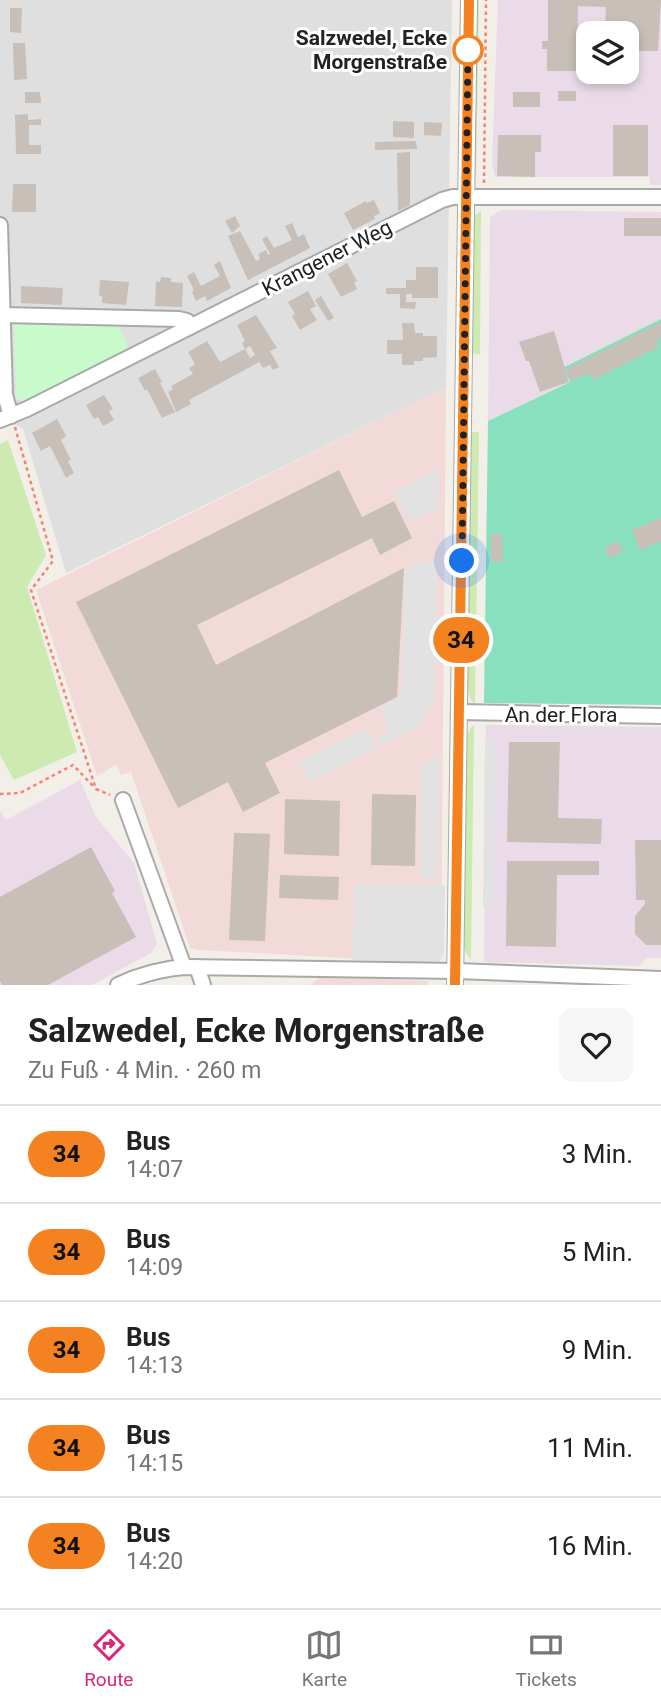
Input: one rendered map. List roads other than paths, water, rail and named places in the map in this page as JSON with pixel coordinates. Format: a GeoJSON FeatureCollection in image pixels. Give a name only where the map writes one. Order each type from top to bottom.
{"type":"FeatureCollection","features":[{"type":"Feature","properties":{"kind":"street"},"geometry":{"type":"LineString","coordinates":[[455,978],[469,0]]}},
{"type":"Feature","properties":{"kind":"street","name":"Krangener Weg"},"geometry":{"type":"LineString","coordinates":[[5,418],[442,200],[484,196],[661,197]]}},
{"type":"Feature","properties":{"kind":"street"},"geometry":{"type":"LineString","coordinates":[[0,225],[5,418]]}},
{"type":"Feature","properties":{"kind":"street"},"geometry":{"type":"LineString","coordinates":[[2,315],[179,319],[187,321],[190,327]]}},
{"type":"Feature","properties":{"kind":"street","name":"An der Flora"},"geometry":{"type":"LineString","coordinates":[[460,712],[661,716]]}},
{"type":"Feature","properties":{"kind":"street"},"geometry":{"type":"LineString","coordinates":[[122,800],[191,967],[203,985]]}},
{"type":"Feature","properties":{"kind":"street"},"geometry":{"type":"LineString","coordinates":[[118,985],[166,969],[191,967],[298,969],[455,978],[661,979]]}},
{"type":"Feature","properties":{"kind":"street"},"geometry":{"type":"LineString","coordinates":[[298,969],[298,985]]}},
{"type":"Feature","properties":{"kind":"place","name":"Salzwedel, Ecke Morgenstraße"},"geometry":{"type":"Point","coordinates":[468,50]}}]}
